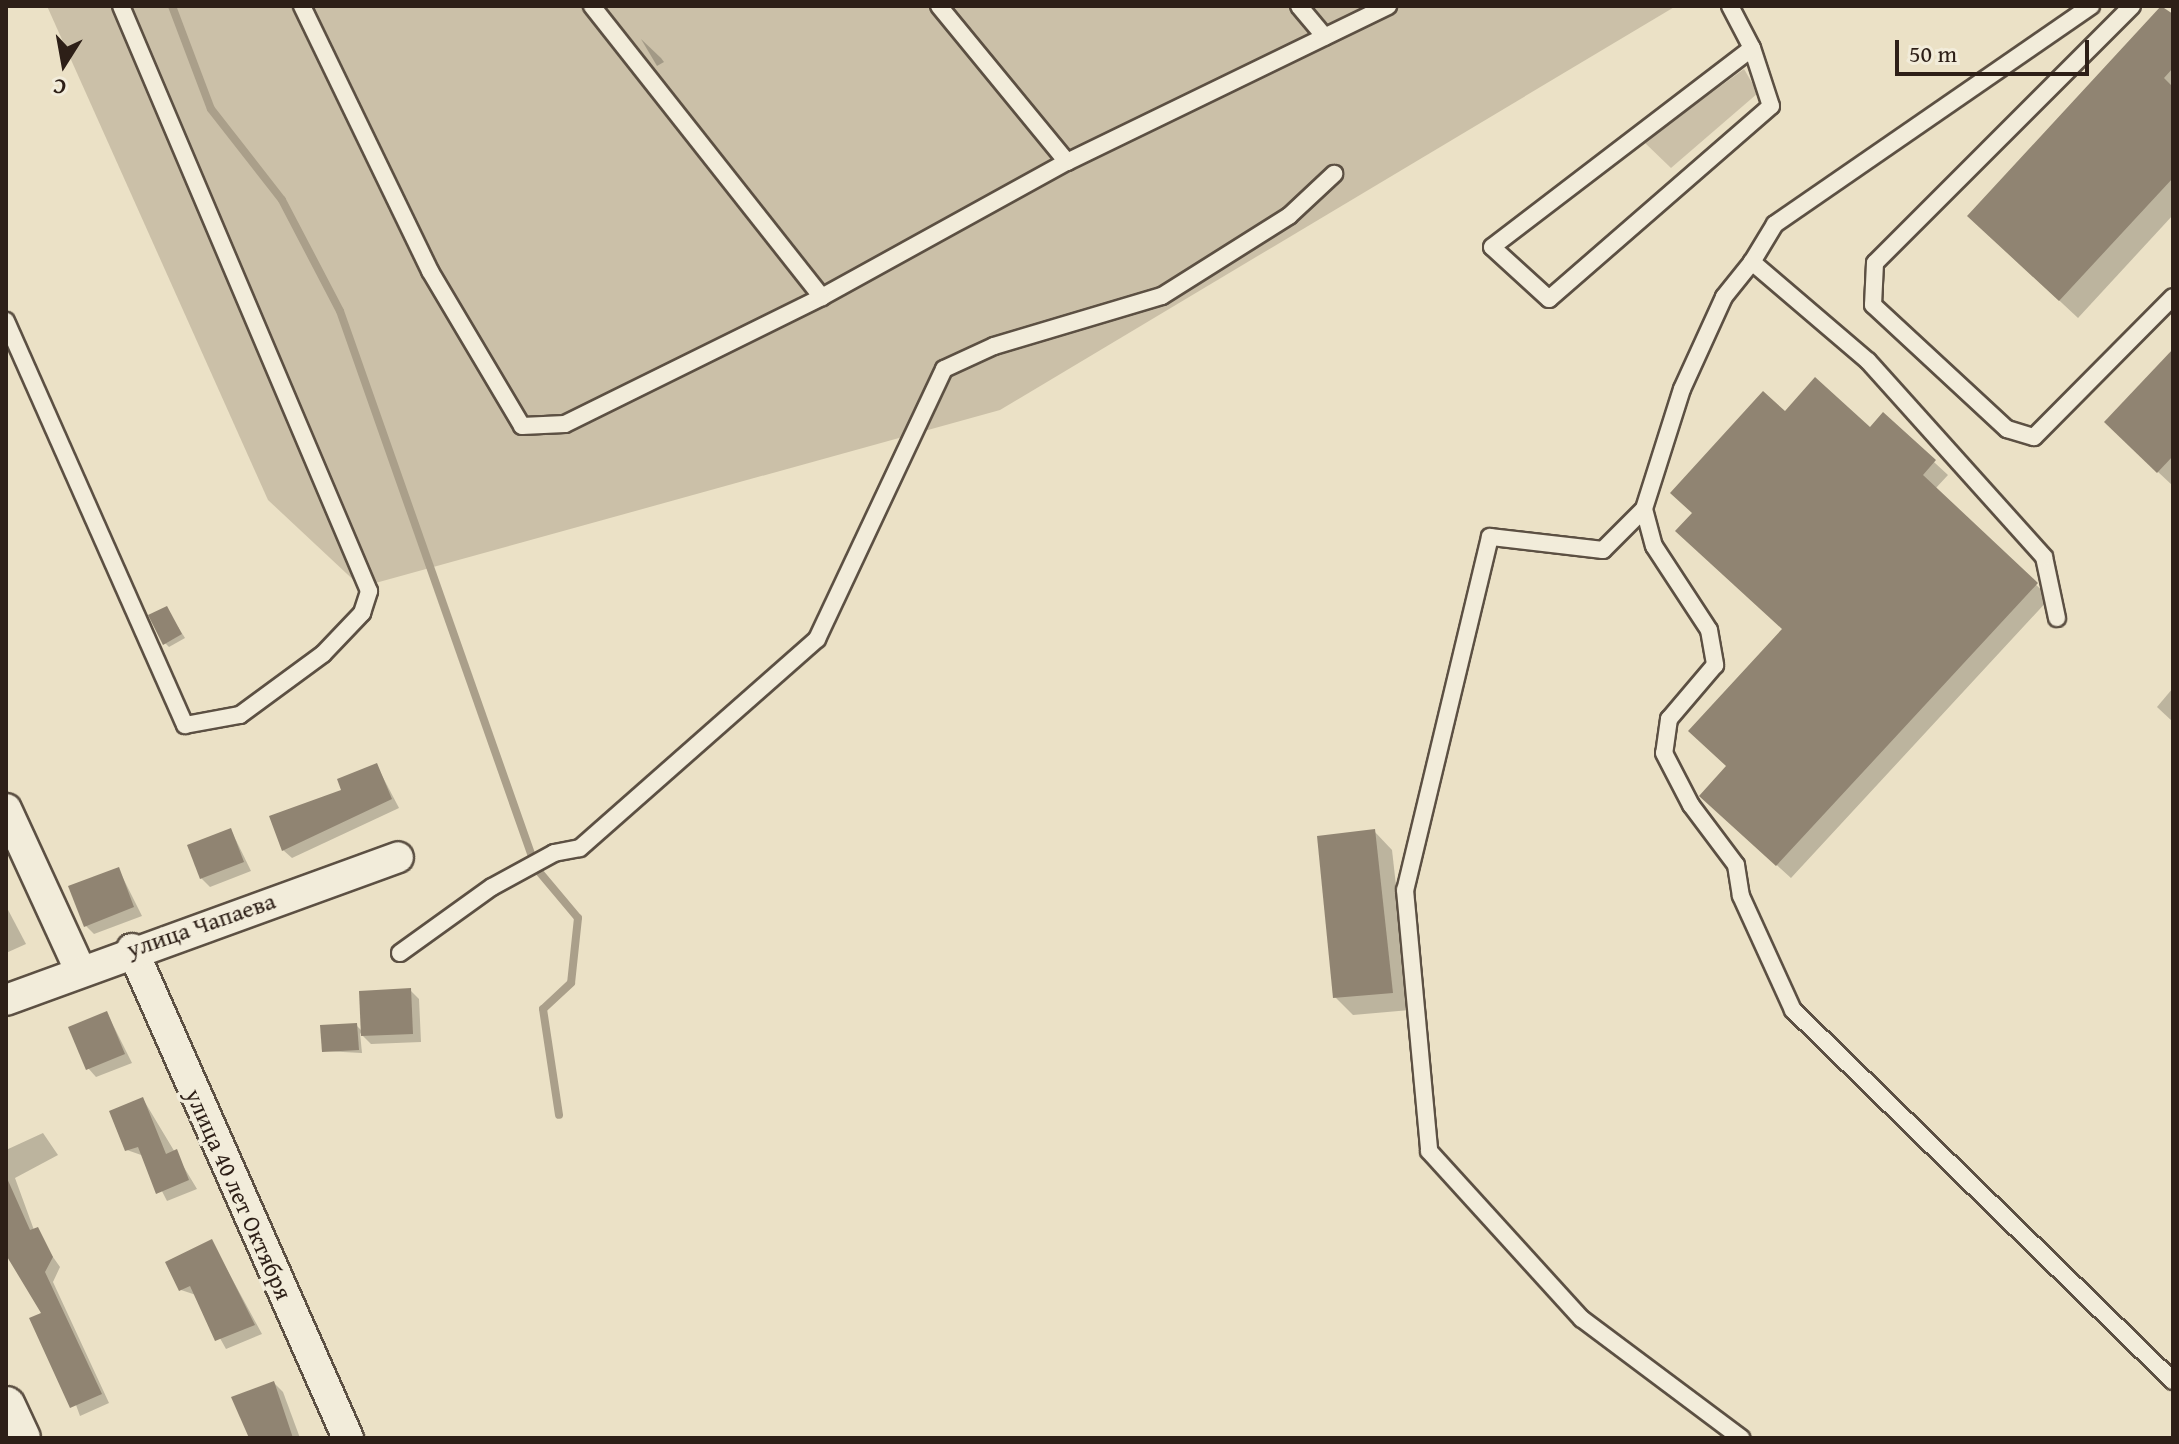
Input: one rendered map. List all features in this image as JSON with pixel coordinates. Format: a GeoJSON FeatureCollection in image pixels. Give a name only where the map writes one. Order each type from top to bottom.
{"type":"FeatureCollection","features":[{"type":"Feature","properties":{"kind":"street"},"geometry":{"type":"LineString","coordinates":[[6,809],[79,968]]}},
{"type":"Feature","properties":{"kind":"street","name":"улица Чапаева"},"geometry":{"type":"LineString","coordinates":[[6,1000],[79,968],[398,857]]}},
{"type":"Feature","properties":{"kind":"street","name":"улица 40 лет Октября"},"geometry":{"type":"LineString","coordinates":[[132,949],[348,1438]]}},
{"type":"Feature","properties":{"kind":"street"},"geometry":{"type":"LineString","coordinates":[[6,1406],[21,1438]]}},
{"type":"Feature","properties":{"kind":"lane"},"geometry":{"type":"LineString","coordinates":[[6,321],[185,725],[240,715],[323,654],[362,613],[369,591],[121,6]]}},
{"type":"Feature","properties":{"kind":"lane"},"geometry":{"type":"LineString","coordinates":[[302,6],[430,271],[522,426],[565,424],[822,297],[1067,162],[1388,6]]}},
{"type":"Feature","properties":{"kind":"lane"},"geometry":{"type":"LineString","coordinates":[[592,6],[822,297]]}},
{"type":"Feature","properties":{"kind":"lane"},"geometry":{"type":"LineString","coordinates":[[939,6],[1067,162]]}},
{"type":"Feature","properties":{"kind":"lane"},"geometry":{"type":"LineString","coordinates":[[1299,6],[1325,37]]}},
{"type":"Feature","properties":{"kind":"lane"},"geometry":{"type":"LineString","coordinates":[[1730,6],[1752,48],[1771,106],[1549,299],[1492,247],[1752,48]]}},
{"type":"Feature","properties":{"kind":"lane"},"geometry":{"type":"LineString","coordinates":[[1741,1438],[1582,1319],[1429,1151],[1405,890],[1490,537],[1603,550],[1644,509],[1682,389],[1724,297],[1752,262],[1775,224],[2091,6]]}},
{"type":"Feature","properties":{"kind":"lane"},"geometry":{"type":"LineString","coordinates":[[2132,6],[1875,263],[1873,305],[2007,429],[2034,437],[2173,297]]}},
{"type":"Feature","properties":{"kind":"lane"},"geometry":{"type":"LineString","coordinates":[[400,953],[492,887],[554,853],[580,848],[817,639],[944,369],[994,346],[1162,296],[1289,216],[1334,174]]}},
{"type":"Feature","properties":{"kind":"lane"},"geometry":{"type":"LineString","coordinates":[[1752,262],[1868,361],[2044,557],[2057,618]]}},
{"type":"Feature","properties":{"kind":"lane"},"geometry":{"type":"LineString","coordinates":[[1644,509],[1654,546],[1709,630],[1715,665],[1669,719],[1664,753],[1691,805],[1736,865],[1741,896],[1793,1010],[2173,1381]]}},
{"type":"Feature","properties":{"kind":"shaded area"},"geometry":{"type":"Polygon","coordinates":[[[47,6],[1676,6],[1000,410],[361,587],[268,500],[47,6]]]}},
{"type":"Feature","properties":{"kind":"shaded area"},"geometry":{"type":"Polygon","coordinates":[[[1744,69],[1758,93],[1671,168],[1644,142],[1744,69]]]}},
{"type":"Feature","properties":{"kind":"building"},"geometry":{"type":"Polygon","coordinates":[[[2161,6],[2173,14],[2173,68],[2164,78],[2173,87],[2173,178],[2059,301],[1967,216],[2161,6]]]}},
{"type":"Feature","properties":{"kind":"building"},"geometry":{"type":"Polygon","coordinates":[[[2173,349],[2173,456],[2157,473],[2104,422],[2173,349]]]}},
{"type":"Feature","properties":{"kind":"building"},"geometry":{"type":"Polygon","coordinates":[[[1815,377],[1870,427],[1883,412],[1936,460],[1923,475],[2038,583],[1776,866],[1699,796],[1726,766],[1688,731],[1782,629],[1675,531],[1692,513],[1670,493],[1763,391],[1785,411],[1815,377]]]}},
{"type":"Feature","properties":{"kind":"building"},"geometry":{"type":"Polygon","coordinates":[[[167,606],[182,634],[163,645],[148,615],[167,606]]]}},
{"type":"Feature","properties":{"kind":"building"},"geometry":{"type":"Polygon","coordinates":[[[377,763],[392,799],[282,851],[269,816],[341,790],[337,779],[377,763]]]}},
{"type":"Feature","properties":{"kind":"building"},"geometry":{"type":"Polygon","coordinates":[[[231,828],[244,862],[200,879],[187,845],[231,828]]]}},
{"type":"Feature","properties":{"kind":"building"},"geometry":{"type":"Polygon","coordinates":[[[1375,829],[1393,993],[1333,998],[1317,836],[1375,829]]]}},
{"type":"Feature","properties":{"kind":"building"},"geometry":{"type":"Polygon","coordinates":[[[119,867],[134,907],[84,927],[68,886],[119,867]]]}},
{"type":"Feature","properties":{"kind":"building"},"geometry":{"type":"Polygon","coordinates":[[[411,988],[413,1034],[361,1036],[359,991],[411,988]]]}},
{"type":"Feature","properties":{"kind":"building"},"geometry":{"type":"Polygon","coordinates":[[[107,1011],[125,1054],[86,1070],[68,1027],[107,1011]]]}},
{"type":"Feature","properties":{"kind":"building"},"geometry":{"type":"Polygon","coordinates":[[[357,1023],[359,1050],[322,1052],[320,1025],[357,1023]]]}},
{"type":"Feature","properties":{"kind":"building"},"geometry":{"type":"Polygon","coordinates":[[[143,1097],[166,1154],[177,1149],[189,1180],[156,1194],[138,1147],[125,1151],[109,1111],[143,1097]]]}},
{"type":"Feature","properties":{"kind":"building"},"geometry":{"type":"Polygon","coordinates":[[[6,1176],[30,1230],[38,1227],[53,1257],[45,1272],[102,1394],[70,1408],[29,1318],[41,1313],[6,1255],[6,1176]]]}},
{"type":"Feature","properties":{"kind":"building"},"geometry":{"type":"Polygon","coordinates":[[[212,1239],[255,1325],[215,1341],[190,1286],[179,1291],[165,1262],[212,1239]]]}},
{"type":"Feature","properties":{"kind":"building"},"geometry":{"type":"Polygon","coordinates":[[[274,1381],[293,1438],[249,1438],[231,1397],[274,1381]]]}},
{"type":"Feature","properties":{"kind":"waterway"},"geometry":{"type":"LineString","coordinates":[[172,6],[211,109],[282,200],[340,311],[536,868],[578,918],[571,983],[543,1009],[559,1115]]}}]}
